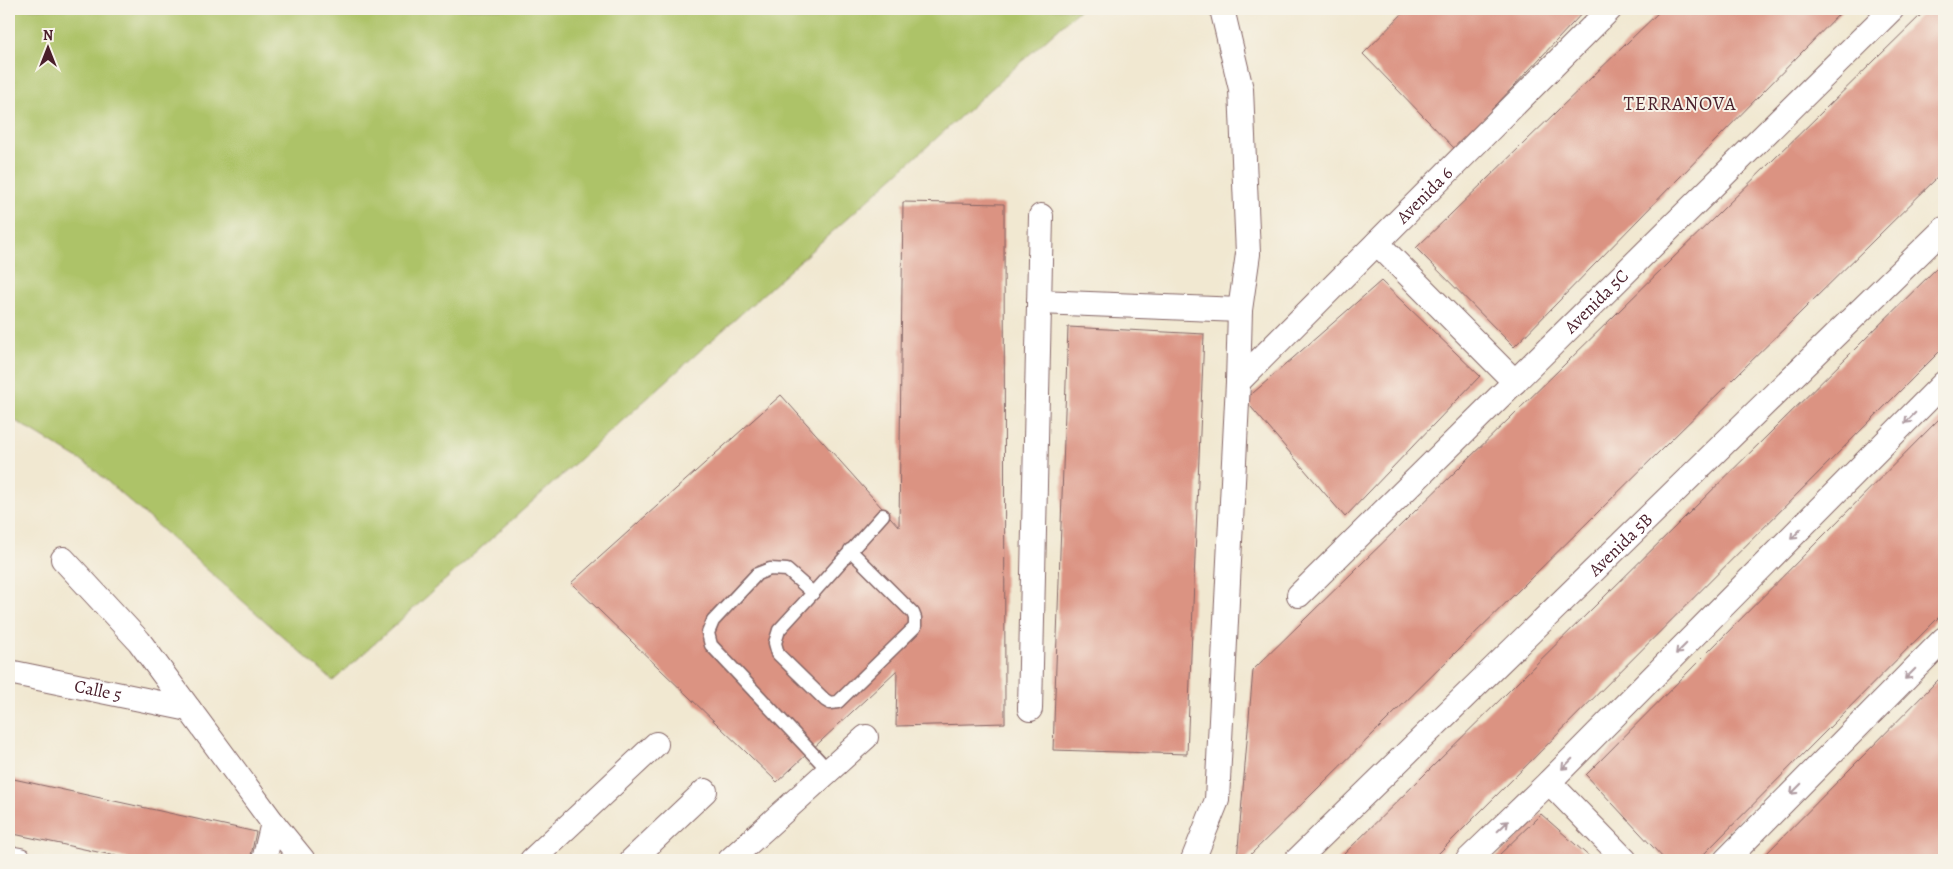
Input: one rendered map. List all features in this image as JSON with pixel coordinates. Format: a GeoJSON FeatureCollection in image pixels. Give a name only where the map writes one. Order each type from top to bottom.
{"type":"FeatureCollection","features":[{"type":"Feature","properties":{"kind":"street"},"geometry":{"type":"LineString","coordinates":[[1193,860],[1217,800],[1240,310],[1248,254],[1241,89],[1222,9]]}},
{"type":"Feature","properties":{"kind":"street","name":"Avenida 6"},"geometry":{"type":"LineString","coordinates":[[1238,382],[1610,9]]}},
{"type":"Feature","properties":{"kind":"street","name":"Avenida 5C"},"geometry":{"type":"LineString","coordinates":[[1299,595],[1892,9]]}},
{"type":"Feature","properties":{"kind":"street"},"geometry":{"type":"LineString","coordinates":[[1030,709],[1040,216]]}},
{"type":"Feature","properties":{"kind":"street","name":"Avenida 5B"},"geometry":{"type":"LineString","coordinates":[[1297,860],[1944,229]]}},
{"type":"Feature","properties":{"kind":"street"},"geometry":{"type":"LineString","coordinates":[[1377,243],[1515,382]]}},
{"type":"Feature","properties":{"kind":"street"},"geometry":{"type":"LineString","coordinates":[[1039,302],[1240,310]]}},
{"type":"Feature","properties":{"kind":"street"},"geometry":{"type":"LineString","coordinates":[[1468,860],[1550,782],[1944,384]]}},
{"type":"Feature","properties":{"kind":"street"},"geometry":{"type":"LineString","coordinates":[[62,558],[138,641],[273,823],[303,860]]}},
{"type":"Feature","properties":{"kind":"street"},"geometry":{"type":"LineString","coordinates":[[1726,860],[1944,639]]}},
{"type":"Feature","properties":{"kind":"street","name":"Calle 5"},"geometry":{"type":"LineString","coordinates":[[9,672],[189,709]]}},
{"type":"Feature","properties":{"kind":"street"},"geometry":{"type":"LineString","coordinates":[[730,860],[866,737]]}},
{"type":"Feature","properties":{"kind":"street"},"geometry":{"type":"LineString","coordinates":[[532,860],[656,744]]}},
{"type":"Feature","properties":{"kind":"street"},"geometry":{"type":"LineString","coordinates":[[1550,782],[1625,860]]}},
{"type":"Feature","properties":{"kind":"street"},"geometry":{"type":"LineString","coordinates":[[632,860],[705,791]]}},
{"type":"Feature","properties":{"kind":"street"},"geometry":{"type":"LineString","coordinates":[[264,860],[273,823]]}},
{"type":"Feature","properties":{"kind":"street"},"geometry":{"type":"LineString","coordinates":[[9,858],[20,860]]}},
{"type":"Feature","properties":{"kind":"lane"},"geometry":{"type":"LineString","coordinates":[[850,550],[912,613],[915,618],[915,627],[838,702],[830,703],[824,700],[778,654],[776,643],[779,630],[850,550],[883,515]]}},
{"type":"Feature","properties":{"kind":"lane"},"geometry":{"type":"LineString","coordinates":[[813,593],[786,570],[770,569],[757,574],[713,621],[708,633],[710,645],[828,770]]}},
{"type":"Feature","properties":{"kind":"green space"},"geometry":{"type":"Polygon","coordinates":[[[9,9],[1080,9],[333,681],[90,466],[9,417],[9,9]]]}},
{"type":"Feature","properties":{"kind":"building"},"geometry":{"type":"Polygon","coordinates":[[[1407,9],[1586,9],[1455,149],[1363,54],[1407,9]]]}},
{"type":"Feature","properties":{"kind":"building"},"geometry":{"type":"Polygon","coordinates":[[[1662,9],[1844,9],[1514,347],[1416,248],[1662,9]]]}},
{"type":"Feature","properties":{"kind":"building"},"geometry":{"type":"Polygon","coordinates":[[[1927,9],[1944,9],[1944,171],[1245,860],[1237,860],[1253,670],[1927,9]]]}},
{"type":"Feature","properties":{"kind":"building"},"geometry":{"type":"Polygon","coordinates":[[[903,202],[1004,204],[1005,723],[896,726],[897,670],[777,782],[571,583],[781,395],[899,527],[903,202]]]}},
{"type":"Feature","properties":{"kind":"building"},"geometry":{"type":"Polygon","coordinates":[[[1944,261],[1944,347],[1432,860],[1338,860],[1944,261]]]}},
{"type":"Feature","properties":{"kind":"building"},"geometry":{"type":"Polygon","coordinates":[[[1381,281],[1480,376],[1345,517],[1245,400],[1381,281]]]}},
{"type":"Feature","properties":{"kind":"building"},"geometry":{"type":"Polygon","coordinates":[[[1068,327],[1204,334],[1187,754],[1053,750],[1068,327]]]}},
{"type":"Feature","properties":{"kind":"building"},"geometry":{"type":"Polygon","coordinates":[[[1944,414],[1944,612],[1698,860],[1665,860],[1586,775],[1944,414]]]}},
{"type":"Feature","properties":{"kind":"building"},"geometry":{"type":"Polygon","coordinates":[[[1944,674],[1944,860],[1760,860],[1944,674]]]}},
{"type":"Feature","properties":{"kind":"building"},"geometry":{"type":"Polygon","coordinates":[[[9,778],[256,832],[250,860],[135,860],[9,833],[9,778]]]}},
{"type":"Feature","properties":{"kind":"building"},"geometry":{"type":"Polygon","coordinates":[[[1541,814],[1593,860],[1494,860],[1541,814]]]}},
{"type":"Feature","properties":{"kind":"district","name":"TERRANOVA"},"geometry":{"type":"Point","coordinates":[1680,104]}}]}
